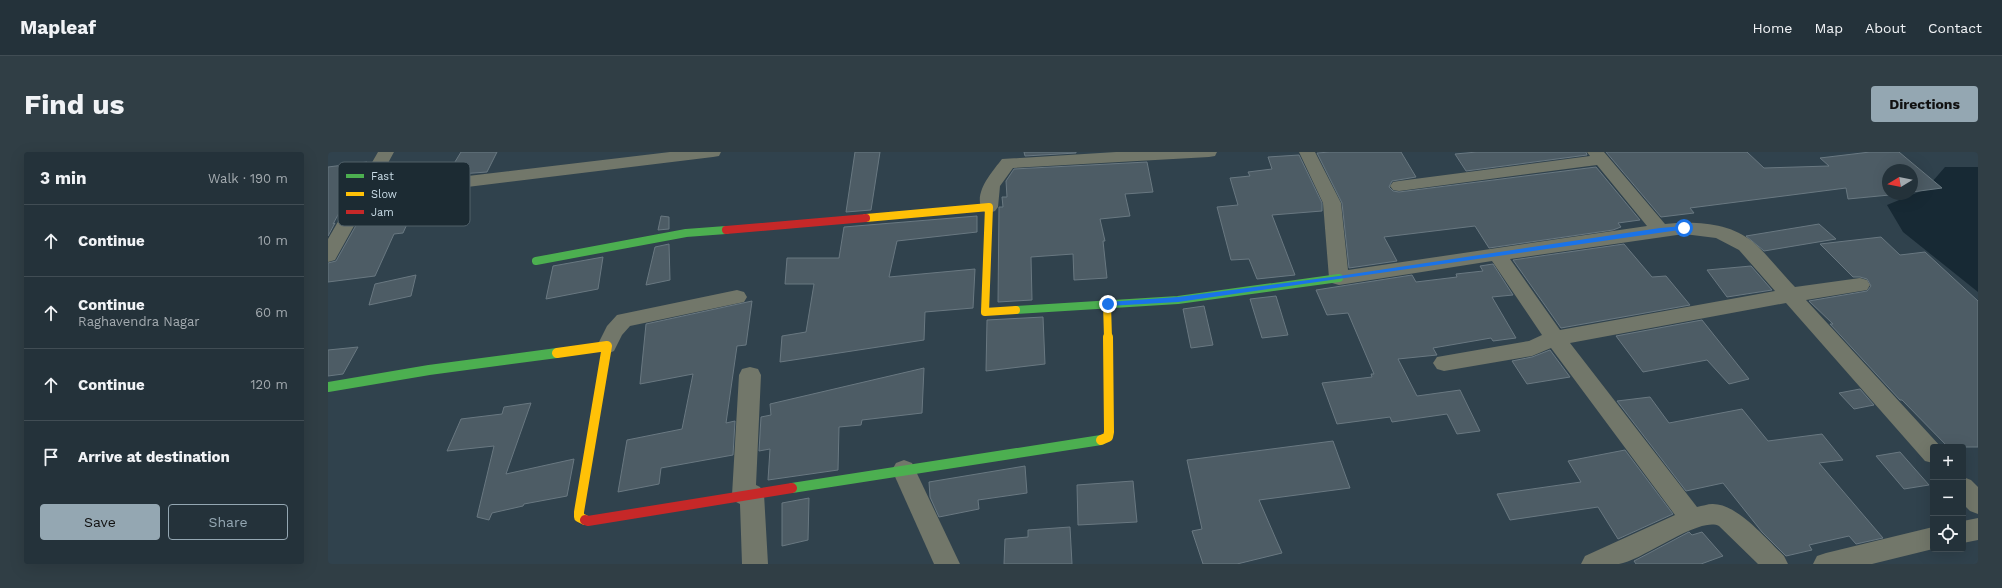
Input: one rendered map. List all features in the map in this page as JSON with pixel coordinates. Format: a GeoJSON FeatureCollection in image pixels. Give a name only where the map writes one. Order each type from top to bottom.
{"type":"FeatureCollection","features":[{"type":"Feature","properties":{"kind":"street"},"geometry":{"type":"LineString","coordinates":[[380,162],[386,152]]}},
{"type":"Feature","properties":{"kind":"street"},"geometry":{"type":"LineString","coordinates":[[470,181],[713,152]]}},
{"type":"Feature","properties":{"kind":"street"},"geometry":{"type":"LineString","coordinates":[[1209,152],[1008,163],[992,186],[989,207],[985,312],[1178,300],[1339,278],[1660,230],[1684,228],[1720,232],[1746,246],[1930,451]]}},
{"type":"Feature","properties":{"kind":"street"},"geometry":{"type":"LineString","coordinates":[[1308,152],[1332,203],[1339,278]]}},
{"type":"Feature","properties":{"kind":"street"},"geometry":{"type":"LineString","coordinates":[[1399,186],[1598,156],[1660,230]]}},
{"type":"Feature","properties":{"kind":"street"},"geometry":{"type":"LineString","coordinates":[[536,262],[686,233],[989,207]]}},
{"type":"Feature","properties":{"kind":"street"},"geometry":{"type":"LineString","coordinates":[[328,256],[344,226]]}},
{"type":"Feature","properties":{"kind":"street"},"geometry":{"type":"LineString","coordinates":[[1497,254],[1555,338],[1692,519]]}},
{"type":"Feature","properties":{"kind":"street"},"geometry":{"type":"LineString","coordinates":[[1444,363],[1532,348],[1555,338],[1790,295],[1860,285]]}},
{"type":"Feature","properties":{"kind":"street"},"geometry":{"type":"LineString","coordinates":[[737,297],[624,320],[614,331],[607,346],[579,516],[588,521],[748,494],[1104,440],[1108,437],[1109,432],[1108,304]]}},
{"type":"Feature","properties":{"kind":"street"},"geometry":{"type":"LineString","coordinates":[[328,387],[429,370],[607,346]]}},
{"type":"Feature","properties":{"kind":"street"},"geometry":{"type":"LineString","coordinates":[[750,375],[748,494],[755,564]]}},
{"type":"Feature","properties":{"kind":"street"},"geometry":{"type":"LineString","coordinates":[[904,470],[947,564]]}},
{"type":"Feature","properties":{"kind":"street"},"geometry":{"type":"LineString","coordinates":[[1966,490],[1978,504]]}},
{"type":"Feature","properties":{"kind":"street"},"geometry":{"type":"LineString","coordinates":[[1594,564],[1692,519],[1712,514],[1720,515],[1728,519],[1775,564]]}},
{"type":"Feature","properties":{"kind":"street"},"geometry":{"type":"LineString","coordinates":[[1966,531],[1978,529]]}},
{"type":"Feature","properties":{"kind":"street"},"geometry":{"type":"LineString","coordinates":[[1826,564],[1930,539]]}},
{"type":"Feature","properties":{"kind":"water"},"geometry":{"type":"Polygon","coordinates":[[[1945,167],[1978,167],[1978,292],[1903,232],[1887,205],[1899,200],[1918,200],[1918,192],[1926,189],[1945,167]]]}},
{"type":"Feature","properties":{"kind":"building"},"geometry":{"type":"Polygon","coordinates":[[[461,152],[497,152],[487,172],[470,173],[470,162],[455,162],[461,152]]]}},
{"type":"Feature","properties":{"kind":"building"},"geometry":{"type":"Polygon","coordinates":[[[855,152],[880,152],[871,210],[846,212],[855,152]]]}},
{"type":"Feature","properties":{"kind":"building"},"geometry":{"type":"Polygon","coordinates":[[[1024,152],[1076,152],[1076,153],[1025,156],[1024,152]]]}},
{"type":"Feature","properties":{"kind":"building"},"geometry":{"type":"Polygon","coordinates":[[[1401,152],[1416,177],[1392,181],[1389,187],[1393,191],[1399,192],[1596,167],[1640,220],[1618,223],[1621,227],[1613,230],[1489,248],[1475,226],[1384,237],[1397,261],[1349,268],[1342,203],[1317,153],[1401,152]]]}},
{"type":"Feature","properties":{"kind":"building"},"geometry":{"type":"Polygon","coordinates":[[[1477,152],[1586,152],[1587,155],[1466,171],[1455,154],[1477,152]]]}},
{"type":"Feature","properties":{"kind":"building"},"geometry":{"type":"Polygon","coordinates":[[[1606,152],[1747,152],[1764,168],[1829,166],[1820,158],[1870,152],[1899,152],[1913,164],[1882,164],[1882,196],[1848,199],[1846,188],[1690,208],[1694,213],[1661,217],[1606,152]]]}},
{"type":"Feature","properties":{"kind":"building"},"geometry":{"type":"Polygon","coordinates":[[[1299,155],[1322,203],[1322,211],[1272,215],[1295,275],[1257,279],[1249,259],[1231,260],[1217,207],[1238,205],[1230,178],[1250,176],[1248,172],[1272,169],[1268,157],[1299,155]]]}},
{"type":"Feature","properties":{"kind":"building"},"geometry":{"type":"Polygon","coordinates":[[[1147,162],[1153,192],[1125,194],[1130,216],[1100,219],[1105,241],[1103,241],[1107,278],[1074,280],[1073,254],[1031,257],[1032,300],[998,302],[999,207],[1003,207],[1002,197],[1007,197],[1006,181],[1014,169],[1147,162]]]}},
{"type":"Feature","properties":{"kind":"building"},"geometry":{"type":"Polygon","coordinates":[[[338,166],[338,215],[328,236],[328,167],[338,166]]]}},
{"type":"Feature","properties":{"kind":"building"},"geometry":{"type":"Polygon","coordinates":[[[1918,168],[1942,188],[1918,191],[1918,168]]]}},
{"type":"Feature","properties":{"kind":"building"},"geometry":{"type":"Polygon","coordinates":[[[661,216],[669,217],[669,229],[658,230],[661,216]]]}},
{"type":"Feature","properties":{"kind":"building"},"geometry":{"type":"Polygon","coordinates":[[[977,216],[977,232],[897,241],[889,277],[975,269],[973,308],[925,312],[924,340],[780,362],[782,336],[806,332],[814,284],[785,284],[787,258],[839,258],[844,227],[977,216]]]}},
{"type":"Feature","properties":{"kind":"building"},"geometry":{"type":"Polygon","coordinates":[[[1819,224],[1836,239],[1764,251],[1746,236],[1819,224]]]}},
{"type":"Feature","properties":{"kind":"building"},"geometry":{"type":"Polygon","coordinates":[[[356,226],[406,226],[403,233],[394,234],[375,276],[328,282],[328,263],[336,261],[356,226]]]}},
{"type":"Feature","properties":{"kind":"building"},"geometry":{"type":"Polygon","coordinates":[[[1881,237],[1900,255],[1925,252],[1978,301],[1978,447],[1966,447],[1966,444],[1945,444],[1902,400],[1900,400],[1830,324],[1833,324],[1809,301],[1867,291],[1871,286],[1867,279],[1853,277],[1820,244],[1881,237]]]}},
{"type":"Feature","properties":{"kind":"building"},"geometry":{"type":"Polygon","coordinates":[[[669,244],[670,280],[646,285],[655,247],[669,244]]]}},
{"type":"Feature","properties":{"kind":"building"},"geometry":{"type":"Polygon","coordinates":[[[1624,244],[1652,277],[1666,276],[1690,305],[1561,328],[1513,260],[1624,244]]]}},
{"type":"Feature","properties":{"kind":"building"},"geometry":{"type":"Polygon","coordinates":[[[603,257],[598,289],[546,299],[553,266],[603,257]]]}},
{"type":"Feature","properties":{"kind":"building"},"geometry":{"type":"Polygon","coordinates":[[[1493,264],[1513,295],[1492,297],[1516,338],[1493,341],[1491,338],[1433,348],[1437,355],[1398,359],[1417,396],[1460,390],[1480,431],[1457,434],[1447,414],[1392,422],[1390,417],[1337,424],[1322,383],[1372,377],[1371,374],[1374,374],[1348,313],[1327,315],[1316,290],[1412,275],[1416,282],[1457,277],[1456,274],[1483,271],[1480,266],[1493,264]]]}},
{"type":"Feature","properties":{"kind":"building"},"geometry":{"type":"Polygon","coordinates":[[[1751,266],[1772,290],[1727,297],[1707,270],[1751,266]]]}},
{"type":"Feature","properties":{"kind":"building"},"geometry":{"type":"Polygon","coordinates":[[[416,275],[411,296],[369,305],[375,284],[416,275]]]}},
{"type":"Feature","properties":{"kind":"building"},"geometry":{"type":"Polygon","coordinates":[[[1276,296],[1288,335],[1262,338],[1250,299],[1276,296]]]}},
{"type":"Feature","properties":{"kind":"building"},"geometry":{"type":"Polygon","coordinates":[[[752,301],[746,345],[737,346],[726,423],[735,421],[733,455],[661,468],[659,484],[618,492],[627,440],[682,429],[693,374],[640,384],[646,324],[752,301]]]}},
{"type":"Feature","properties":{"kind":"building"},"geometry":{"type":"Polygon","coordinates":[[[1204,306],[1213,345],[1191,348],[1183,309],[1204,306]]]}},
{"type":"Feature","properties":{"kind":"building"},"geometry":{"type":"Polygon","coordinates":[[[1043,317],[1045,364],[986,371],[987,320],[1043,317]]]}},
{"type":"Feature","properties":{"kind":"building"},"geometry":{"type":"Polygon","coordinates":[[[1702,320],[1749,379],[1729,384],[1707,360],[1643,372],[1616,336],[1702,320]]]}},
{"type":"Feature","properties":{"kind":"building"},"geometry":{"type":"Polygon","coordinates":[[[358,347],[343,374],[328,376],[328,350],[358,347]]]}},
{"type":"Feature","properties":{"kind":"building"},"geometry":{"type":"Polygon","coordinates":[[[1550,350],[1570,377],[1527,384],[1512,361],[1532,357],[1550,350]]]}},
{"type":"Feature","properties":{"kind":"building"},"geometry":{"type":"Polygon","coordinates":[[[924,368],[922,413],[862,420],[861,425],[839,427],[838,470],[768,480],[770,449],[759,451],[761,417],[771,415],[770,404],[924,368]]]}},
{"type":"Feature","properties":{"kind":"building"},"geometry":{"type":"Polygon","coordinates":[[[1860,389],[1874,405],[1854,409],[1839,393],[1860,389]]]}},
{"type":"Feature","properties":{"kind":"building"},"geometry":{"type":"Polygon","coordinates":[[[1650,397],[1669,423],[1742,409],[1768,441],[1822,434],[1843,460],[1819,463],[1883,538],[1856,544],[1849,536],[1809,545],[1812,550],[1786,556],[1762,532],[1723,483],[1686,491],[1617,401],[1650,397]]]}},
{"type":"Feature","properties":{"kind":"building"},"geometry":{"type":"Polygon","coordinates":[[[531,403],[506,474],[574,459],[567,496],[524,504],[523,506],[492,513],[489,520],[477,517],[494,446],[447,451],[461,419],[502,414],[504,407],[531,403]]]}},
{"type":"Feature","properties":{"kind":"building"},"geometry":{"type":"Polygon","coordinates":[[[1333,441],[1350,488],[1259,500],[1282,553],[1237,564],[1203,564],[1192,531],[1202,529],[1187,460],[1333,441]]]}},
{"type":"Feature","properties":{"kind":"building"},"geometry":{"type":"Polygon","coordinates":[[[1625,450],[1673,514],[1618,539],[1598,507],[1510,520],[1497,494],[1581,482],[1568,461],[1625,450]]]}},
{"type":"Feature","properties":{"kind":"building"},"geometry":{"type":"Polygon","coordinates":[[[1900,452],[1929,485],[1904,489],[1876,456],[1900,452]]]}},
{"type":"Feature","properties":{"kind":"building"},"geometry":{"type":"Polygon","coordinates":[[[1025,466],[1027,493],[978,500],[979,509],[939,517],[930,497],[929,482],[1025,466]]]}},
{"type":"Feature","properties":{"kind":"building"},"geometry":{"type":"Polygon","coordinates":[[[1133,481],[1137,522],[1078,525],[1077,485],[1133,481]]]}},
{"type":"Feature","properties":{"kind":"building"},"geometry":{"type":"Polygon","coordinates":[[[809,498],[808,540],[782,546],[782,503],[809,498]]]}},
{"type":"Feature","properties":{"kind":"building"},"geometry":{"type":"Polygon","coordinates":[[[1070,527],[1072,564],[1004,564],[1005,539],[1028,537],[1028,530],[1070,527]]]}},
{"type":"Feature","properties":{"kind":"building"},"geometry":{"type":"Polygon","coordinates":[[[1689,532],[1692,535],[1702,532],[1723,556],[1701,564],[1636,564],[1634,561],[1689,532]]]}},
{"type":"Feature","properties":{"kind":"traffic: fast"},"geometry":{"type":"LineString","coordinates":[[536,261],[686,233],[726,230]]}},
{"type":"Feature","properties":{"kind":"traffic: fast"},"geometry":{"type":"LineString","coordinates":[[1016,310],[1178,300],[1339,278]]}},
{"type":"Feature","properties":{"kind":"traffic: fast"},"geometry":{"type":"LineString","coordinates":[[328,387],[429,370],[557,353]]}},
{"type":"Feature","properties":{"kind":"traffic: fast"},"geometry":{"type":"LineString","coordinates":[[792,488],[1101,440]]}},
{"type":"Feature","properties":{"kind":"traffic: slow"},"geometry":{"type":"LineString","coordinates":[[866,218],[989,207],[985,312],[1016,310]]}},
{"type":"Feature","properties":{"kind":"traffic: slow"},"geometry":{"type":"LineString","coordinates":[[1101,440],[1108,437],[1109,432],[1107,304]]}},
{"type":"Feature","properties":{"kind":"traffic: slow"},"geometry":{"type":"LineString","coordinates":[[557,353],[607,346],[579,512],[579,517],[585,520]]}},
{"type":"Feature","properties":{"kind":"traffic: jam"},"geometry":{"type":"LineString","coordinates":[[726,230],[866,218]]}},
{"type":"Feature","properties":{"kind":"traffic: jam"},"geometry":{"type":"LineString","coordinates":[[585,520],[588,521],[792,488]]}},
{"type":"Feature","properties":{"kind":"route"},"geometry":{"type":"LineString","coordinates":[[1108,304],[1178,300],[1339,278],[1660,230],[1684,228]]}}]}
